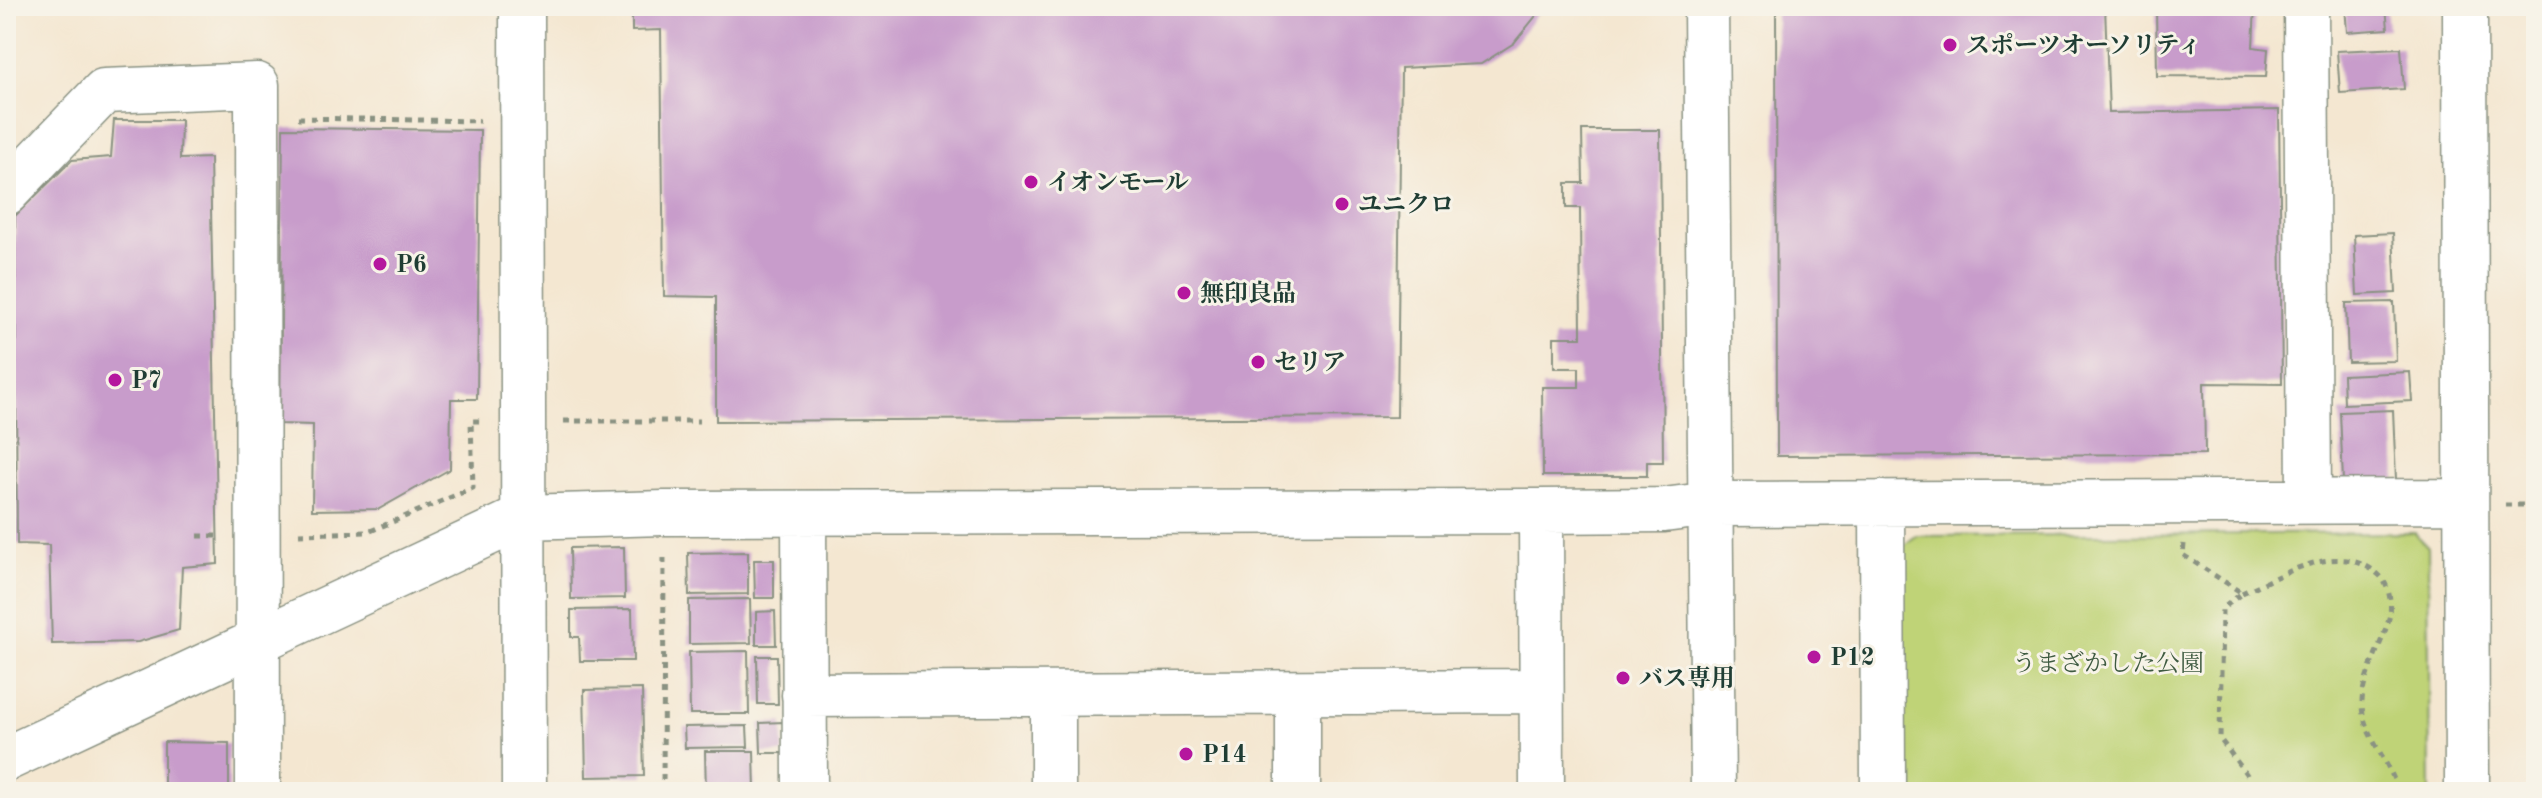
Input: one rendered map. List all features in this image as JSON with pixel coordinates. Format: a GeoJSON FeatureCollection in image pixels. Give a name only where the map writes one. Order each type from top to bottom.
{"type":"FeatureCollection","features":[{"type":"Feature","properties":{"kind":"street"},"geometry":{"type":"LineString","coordinates":[[522,6],[524,792]]}},
{"type":"Feature","properties":{"kind":"street"},"geometry":{"type":"LineString","coordinates":[[1706,6],[1713,792]]}},
{"type":"Feature","properties":{"kind":"street"},"geometry":{"type":"LineString","coordinates":[[2306,6],[2309,500]]}},
{"type":"Feature","properties":{"kind":"street"},"geometry":{"type":"LineString","coordinates":[[2465,6],[2467,792]]}},
{"type":"Feature","properties":{"kind":"street"},"geometry":{"type":"LineString","coordinates":[[6,193],[104,91],[257,85],[258,792]]}},
{"type":"Feature","properties":{"kind":"street"},"geometry":{"type":"LineString","coordinates":[[6,759],[523,517],[664,513],[1664,510],[1711,504],[2184,499],[2465,501]]}},
{"type":"Feature","properties":{"kind":"street"},"geometry":{"type":"LineString","coordinates":[[1882,503],[1883,792]]}},
{"type":"Feature","properties":{"kind":"street"},"geometry":{"type":"LineString","coordinates":[[1541,511],[1542,792]]}},
{"type":"Feature","properties":{"kind":"street"},"geometry":{"type":"LineString","coordinates":[[804,513],[805,792]]}},
{"type":"Feature","properties":{"kind":"street"},"geometry":{"type":"LineString","coordinates":[[804,695],[1541,691]]}},
{"type":"Feature","properties":{"kind":"street"},"geometry":{"type":"LineString","coordinates":[[1298,693],[1298,792]]}},
{"type":"Feature","properties":{"kind":"street"},"geometry":{"type":"LineString","coordinates":[[1053,695],[1053,792]]}},
{"type":"Feature","properties":{"kind":"path"},"geometry":{"type":"LineString","coordinates":[[257,117],[496,121]]}},
{"type":"Feature","properties":{"kind":"path"},"geometry":{"type":"LineString","coordinates":[[198,536],[368,532],[473,488],[471,421],[699,421]]}},
{"type":"Feature","properties":{"kind":"path"},"geometry":{"type":"LineString","coordinates":[[2184,499],[2183,555],[2242,593]]}},
{"type":"Feature","properties":{"kind":"path"},"geometry":{"type":"LineString","coordinates":[[663,792],[664,513]]}},
{"type":"Feature","properties":{"kind":"path"},"geometry":{"type":"LineString","coordinates":[[2253,792],[2247,775],[2220,739],[2222,609],[2242,593],[2314,562],[2343,559],[2368,565],[2386,582],[2391,611],[2362,701],[2365,722],[2394,772],[2398,792]]}},
{"type":"Feature","properties":{"kind":"green space","name":"うまざかした公園"},"geometry":{"type":"Polygon","coordinates":[[[2415,533],[2428,547],[2430,792],[1904,792],[1899,549],[1916,536],[2415,533]]]}},
{"type":"Feature","properties":{"kind":"building","name":"イオンモール"},"geometry":{"type":"Polygon","coordinates":[[[632,6],[1544,6],[1514,43],[1481,64],[1401,68],[1397,417],[716,421],[716,297],[664,296],[661,30],[632,31],[632,6]]]}},
{"type":"Feature","properties":{"kind":"building"},"geometry":{"type":"Polygon","coordinates":[[[1776,6],[2105,6],[2109,113],[2279,110],[2282,384],[2204,383],[2205,454],[1777,456],[1776,6]]]}},
{"type":"Feature","properties":{"kind":"building"},"geometry":{"type":"Polygon","coordinates":[[[2156,6],[2255,6],[2253,47],[2268,49],[2266,77],[2157,76],[2156,6]]]}},
{"type":"Feature","properties":{"kind":"building"},"geometry":{"type":"Polygon","coordinates":[[[2345,6],[2386,6],[2388,29],[2347,32],[2345,6]]]}},
{"type":"Feature","properties":{"kind":"building"},"geometry":{"type":"Polygon","coordinates":[[[2401,48],[2404,89],[2340,93],[2337,51],[2401,48]]]}},
{"type":"Feature","properties":{"kind":"building","name":"P7"},"geometry":{"type":"Polygon","coordinates":[[[114,120],[181,120],[180,159],[210,158],[218,564],[182,567],[179,630],[138,642],[52,644],[49,545],[17,544],[15,216],[72,160],[111,157],[114,120]]]}},
{"type":"Feature","properties":{"kind":"building","name":"P6"},"geometry":{"type":"Polygon","coordinates":[[[283,128],[480,130],[477,399],[451,399],[450,469],[379,509],[312,510],[313,425],[280,424],[283,128]]]}},
{"type":"Feature","properties":{"kind":"building"},"geometry":{"type":"Polygon","coordinates":[[[1582,130],[1660,130],[1663,462],[1647,462],[1647,476],[1543,476],[1542,387],[1579,387],[1579,368],[1554,368],[1554,337],[1581,337],[1580,208],[1566,208],[1566,183],[1583,183],[1582,130]]]}},
{"type":"Feature","properties":{"kind":"building"},"geometry":{"type":"Polygon","coordinates":[[[2393,233],[2396,293],[2357,295],[2354,235],[2393,233]]]}},
{"type":"Feature","properties":{"kind":"building"},"geometry":{"type":"Polygon","coordinates":[[[2394,302],[2396,361],[2348,362],[2346,303],[2394,302]]]}},
{"type":"Feature","properties":{"kind":"building"},"geometry":{"type":"Polygon","coordinates":[[[2410,372],[2412,401],[2344,404],[2343,375],[2410,372]]]}},
{"type":"Feature","properties":{"kind":"building"},"geometry":{"type":"Polygon","coordinates":[[[2393,410],[2396,480],[2343,481],[2340,412],[2393,410]]]}},
{"type":"Feature","properties":{"kind":"building"},"geometry":{"type":"Polygon","coordinates":[[[624,547],[625,598],[571,599],[570,548],[624,547]]]}},
{"type":"Feature","properties":{"kind":"building"},"geometry":{"type":"Polygon","coordinates":[[[748,552],[748,594],[689,595],[688,553],[748,552]]]}},
{"type":"Feature","properties":{"kind":"building"},"geometry":{"type":"Polygon","coordinates":[[[754,560],[774,560],[774,598],[755,598],[754,560]]]}},
{"type":"Feature","properties":{"kind":"building"},"geometry":{"type":"Polygon","coordinates":[[[750,599],[751,643],[689,644],[689,600],[750,599]]]}},
{"type":"Feature","properties":{"kind":"building"},"geometry":{"type":"Polygon","coordinates":[[[632,609],[633,661],[580,661],[579,637],[571,637],[571,610],[632,609]]]}},
{"type":"Feature","properties":{"kind":"building"},"geometry":{"type":"Polygon","coordinates":[[[775,611],[776,645],[756,645],[756,612],[775,611]]]}},
{"type":"Feature","properties":{"kind":"building"},"geometry":{"type":"Polygon","coordinates":[[[748,651],[749,714],[690,714],[689,652],[748,651]]]}},
{"type":"Feature","properties":{"kind":"building"},"geometry":{"type":"Polygon","coordinates":[[[757,656],[777,656],[778,704],[758,704],[757,656]]]}},
{"type":"Feature","properties":{"kind":"building"},"geometry":{"type":"Polygon","coordinates":[[[642,689],[644,776],[586,777],[584,690],[642,689]]]}},
{"type":"Feature","properties":{"kind":"building"},"geometry":{"type":"Polygon","coordinates":[[[783,722],[783,753],[761,753],[760,723],[783,722]]]}},
{"type":"Feature","properties":{"kind":"building"},"geometry":{"type":"Polygon","coordinates":[[[747,726],[748,747],[685,748],[684,727],[747,726]]]}},
{"type":"Feature","properties":{"kind":"building"},"geometry":{"type":"Polygon","coordinates":[[[164,742],[229,743],[229,792],[164,792],[164,742]]]}},
{"type":"Feature","properties":{"kind":"building"},"geometry":{"type":"Polygon","coordinates":[[[705,751],[754,751],[755,792],[706,792],[705,751]]]}},
{"type":"Feature","properties":{"kind":"place","name":"スポーツオーソリティ"},"geometry":{"type":"Point","coordinates":[1950,45]}},
{"type":"Feature","properties":{"kind":"place","name":"イオンモール"},"geometry":{"type":"Point","coordinates":[1031,182]}},
{"type":"Feature","properties":{"kind":"place","name":"ユニクロ"},"geometry":{"type":"Point","coordinates":[1342,204]}},
{"type":"Feature","properties":{"kind":"place","name":"P6"},"geometry":{"type":"Point","coordinates":[380,264]}},
{"type":"Feature","properties":{"kind":"place","name":"無印良品"},"geometry":{"type":"Point","coordinates":[1184,293]}},
{"type":"Feature","properties":{"kind":"place","name":"セリア"},"geometry":{"type":"Point","coordinates":[1258,362]}},
{"type":"Feature","properties":{"kind":"place","name":"P7"},"geometry":{"type":"Point","coordinates":[115,380]}},
{"type":"Feature","properties":{"kind":"place","name":"P12"},"geometry":{"type":"Point","coordinates":[1814,657]}},
{"type":"Feature","properties":{"kind":"place","name":"バス専用"},"geometry":{"type":"Point","coordinates":[1623,678]}},
{"type":"Feature","properties":{"kind":"place","name":"P14"},"geometry":{"type":"Point","coordinates":[1186,754]}}]}
